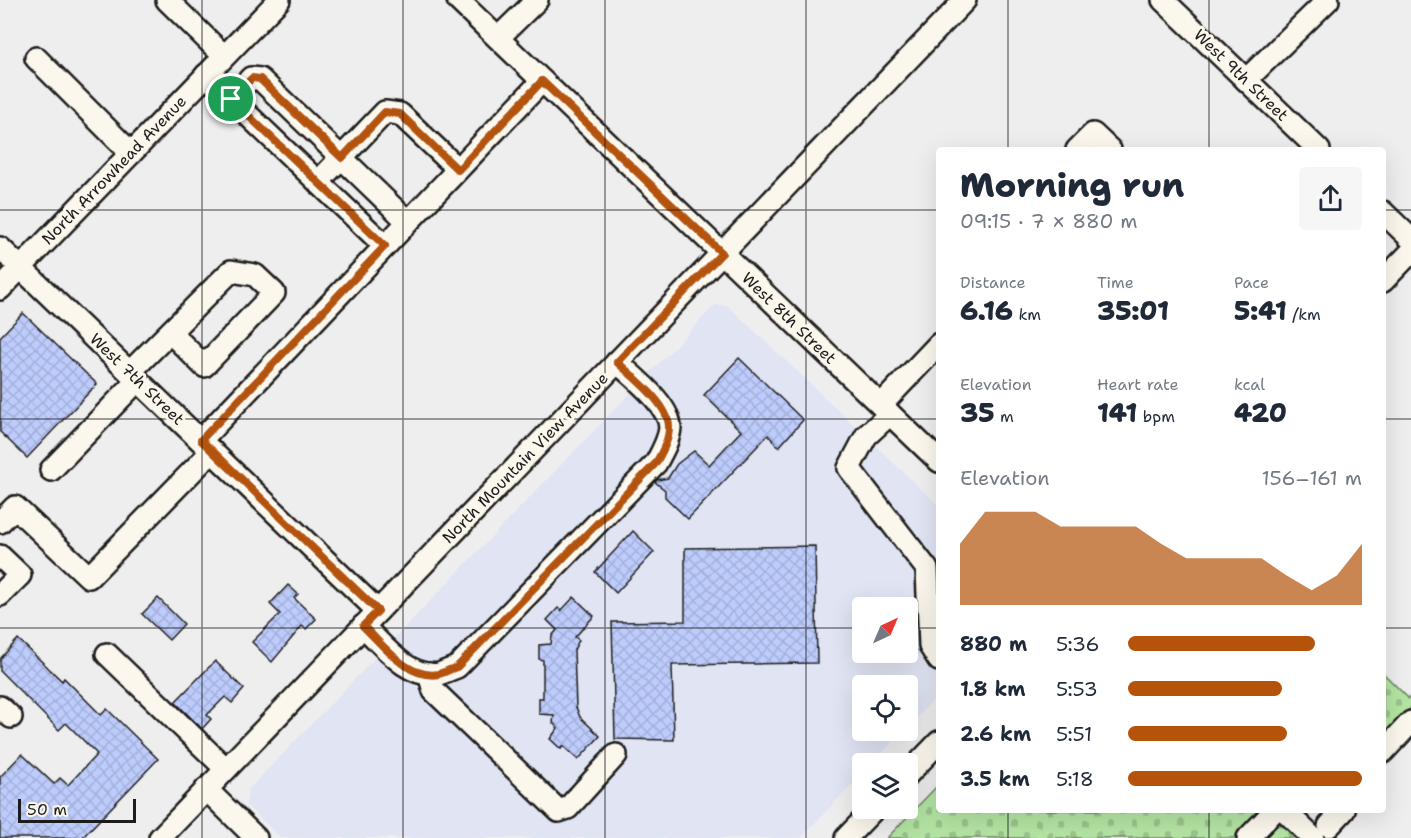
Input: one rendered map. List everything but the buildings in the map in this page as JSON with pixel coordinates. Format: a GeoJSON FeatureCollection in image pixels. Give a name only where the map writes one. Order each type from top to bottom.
{"type":"FeatureCollection","features":[{"type":"Feature","properties":{"kind":"street"},"geometry":{"type":"LineString","coordinates":[[167,0],[224,56]]}},
{"type":"Feature","properties":{"kind":"street","name":"North Arrowhead Avenue"},"geometry":{"type":"LineString","coordinates":[[0,289],[279,0]]}},
{"type":"Feature","properties":{"kind":"street","name":"West 8th Street"},"geometry":{"type":"LineString","coordinates":[[458,0],[936,458]]}},
{"type":"Feature","properties":{"kind":"street"},"geometry":{"type":"LineString","coordinates":[[498,38],[537,0]]}},
{"type":"Feature","properties":{"kind":"street","name":"North Mountain View Avenue"},"geometry":{"type":"LineString","coordinates":[[159,838],[965,0]]}},
{"type":"Feature","properties":{"kind":"street","name":"West 9th Street"},"geometry":{"type":"LineString","coordinates":[[1163,0],[1246,80],[1307,146]]}},
{"type":"Feature","properties":{"kind":"street"},"geometry":{"type":"LineString","coordinates":[[1246,80],[1328,0]]}},
{"type":"Feature","properties":{"kind":"street"},"geometry":{"type":"LineString","coordinates":[[36,58],[131,153]]}},
{"type":"Feature","properties":{"kind":"street"},"geometry":{"type":"LineString","coordinates":[[206,75],[385,246]]}},
{"type":"Feature","properties":{"kind":"street"},"geometry":{"type":"LineString","coordinates":[[231,99],[252,78],[260,79],[408,222]]}},
{"type":"Feature","properties":{"kind":"street"},"geometry":{"type":"LineString","coordinates":[[0,522],[15,507],[89,577],[385,246],[542,81]]}},
{"type":"Feature","properties":{"kind":"street"},"geometry":{"type":"LineString","coordinates":[[318,182],[385,112],[400,114],[458,170]]}},
{"type":"Feature","properties":{"kind":"street"},"geometry":{"type":"LineString","coordinates":[[1080,147],[1093,134],[1107,147]]}},
{"type":"Feature","properties":{"kind":"street"},"geometry":{"type":"LineString","coordinates":[[1386,215],[1411,239]]}},
{"type":"Feature","properties":{"kind":"street","name":"West 7th Street"},"geometry":{"type":"LineString","coordinates":[[0,249],[206,446],[370,619],[405,666],[429,674]]}},
{"type":"Feature","properties":{"kind":"street"},"geometry":{"type":"LineString","coordinates":[[1386,278],[1411,252]]}},
{"type":"Feature","properties":{"kind":"street"},"geometry":{"type":"LineString","coordinates":[[51,470],[170,332],[231,271],[255,275],[274,293],[204,366],[170,332]]}},
{"type":"Feature","properties":{"kind":"street"},"geometry":{"type":"LineString","coordinates":[[936,348],[866,436],[849,468],[927,569],[930,646],[936,655]]}},
{"type":"Feature","properties":{"kind":"street"},"geometry":{"type":"LineString","coordinates":[[616,755],[568,808],[559,811],[434,691],[429,674],[439,674],[457,667],[656,463],[666,445],[670,426],[659,402],[617,362]]}},
{"type":"Feature","properties":{"kind":"street"},"geometry":{"type":"LineString","coordinates":[[0,556],[20,575],[0,595]]}},
{"type":"Feature","properties":{"kind":"street"},"geometry":{"type":"LineString","coordinates":[[107,654],[226,769]]}},
{"type":"Feature","properties":{"kind":"street"},"geometry":{"type":"LineString","coordinates":[[1386,749],[1411,722]]}},
{"type":"Feature","properties":{"kind":"street"},"geometry":{"type":"LineString","coordinates":[[918,764],[936,745]]}},
{"type":"Feature","properties":{"kind":"street"},"geometry":{"type":"LineString","coordinates":[[206,789],[256,838]]}},
{"type":"Feature","properties":{"kind":"street"},"geometry":{"type":"LineString","coordinates":[[1248,838],[1272,813]]}},
{"type":"Feature","properties":{"kind":"street"},"geometry":{"type":"LineString","coordinates":[[1289,813],[1321,832],[1341,813]]}},
{"type":"Feature","properties":{"kind":"street"},"geometry":{"type":"LineString","coordinates":[[846,838],[864,819]]}},
{"type":"Feature","properties":{"kind":"shaded area"},"geometry":{"type":"Polygon","coordinates":[[[715,305],[727,305],[936,503],[936,697],[918,716],[918,675],[852,675],[852,741],[894,741],[882,753],[852,753],[852,784],[801,838],[281,838],[246,805],[248,790],[715,305]]]}},
{"type":"Feature","properties":{"kind":"green space"},"geometry":{"type":"Polygon","coordinates":[[[1386,676],[1411,701],[1411,708],[1386,734],[1386,676]]]}},
{"type":"Feature","properties":{"kind":"green space"},"geometry":{"type":"Polygon","coordinates":[[[936,787],[936,813],[1309,813],[1303,820],[1321,838],[887,838],[905,819],[918,819],[918,806],[936,787]]]}},
{"type":"Feature","properties":{"kind":"route"},"geometry":{"type":"LineString","coordinates":[[252,78],[260,79],[342,158],[385,112],[400,114],[458,170],[542,81],[722,253],[617,362],[659,402],[670,426],[666,445],[656,463],[457,667],[439,674],[419,672],[405,666],[363,626],[378,611],[201,440],[385,246],[231,99],[252,78]]}}]}
